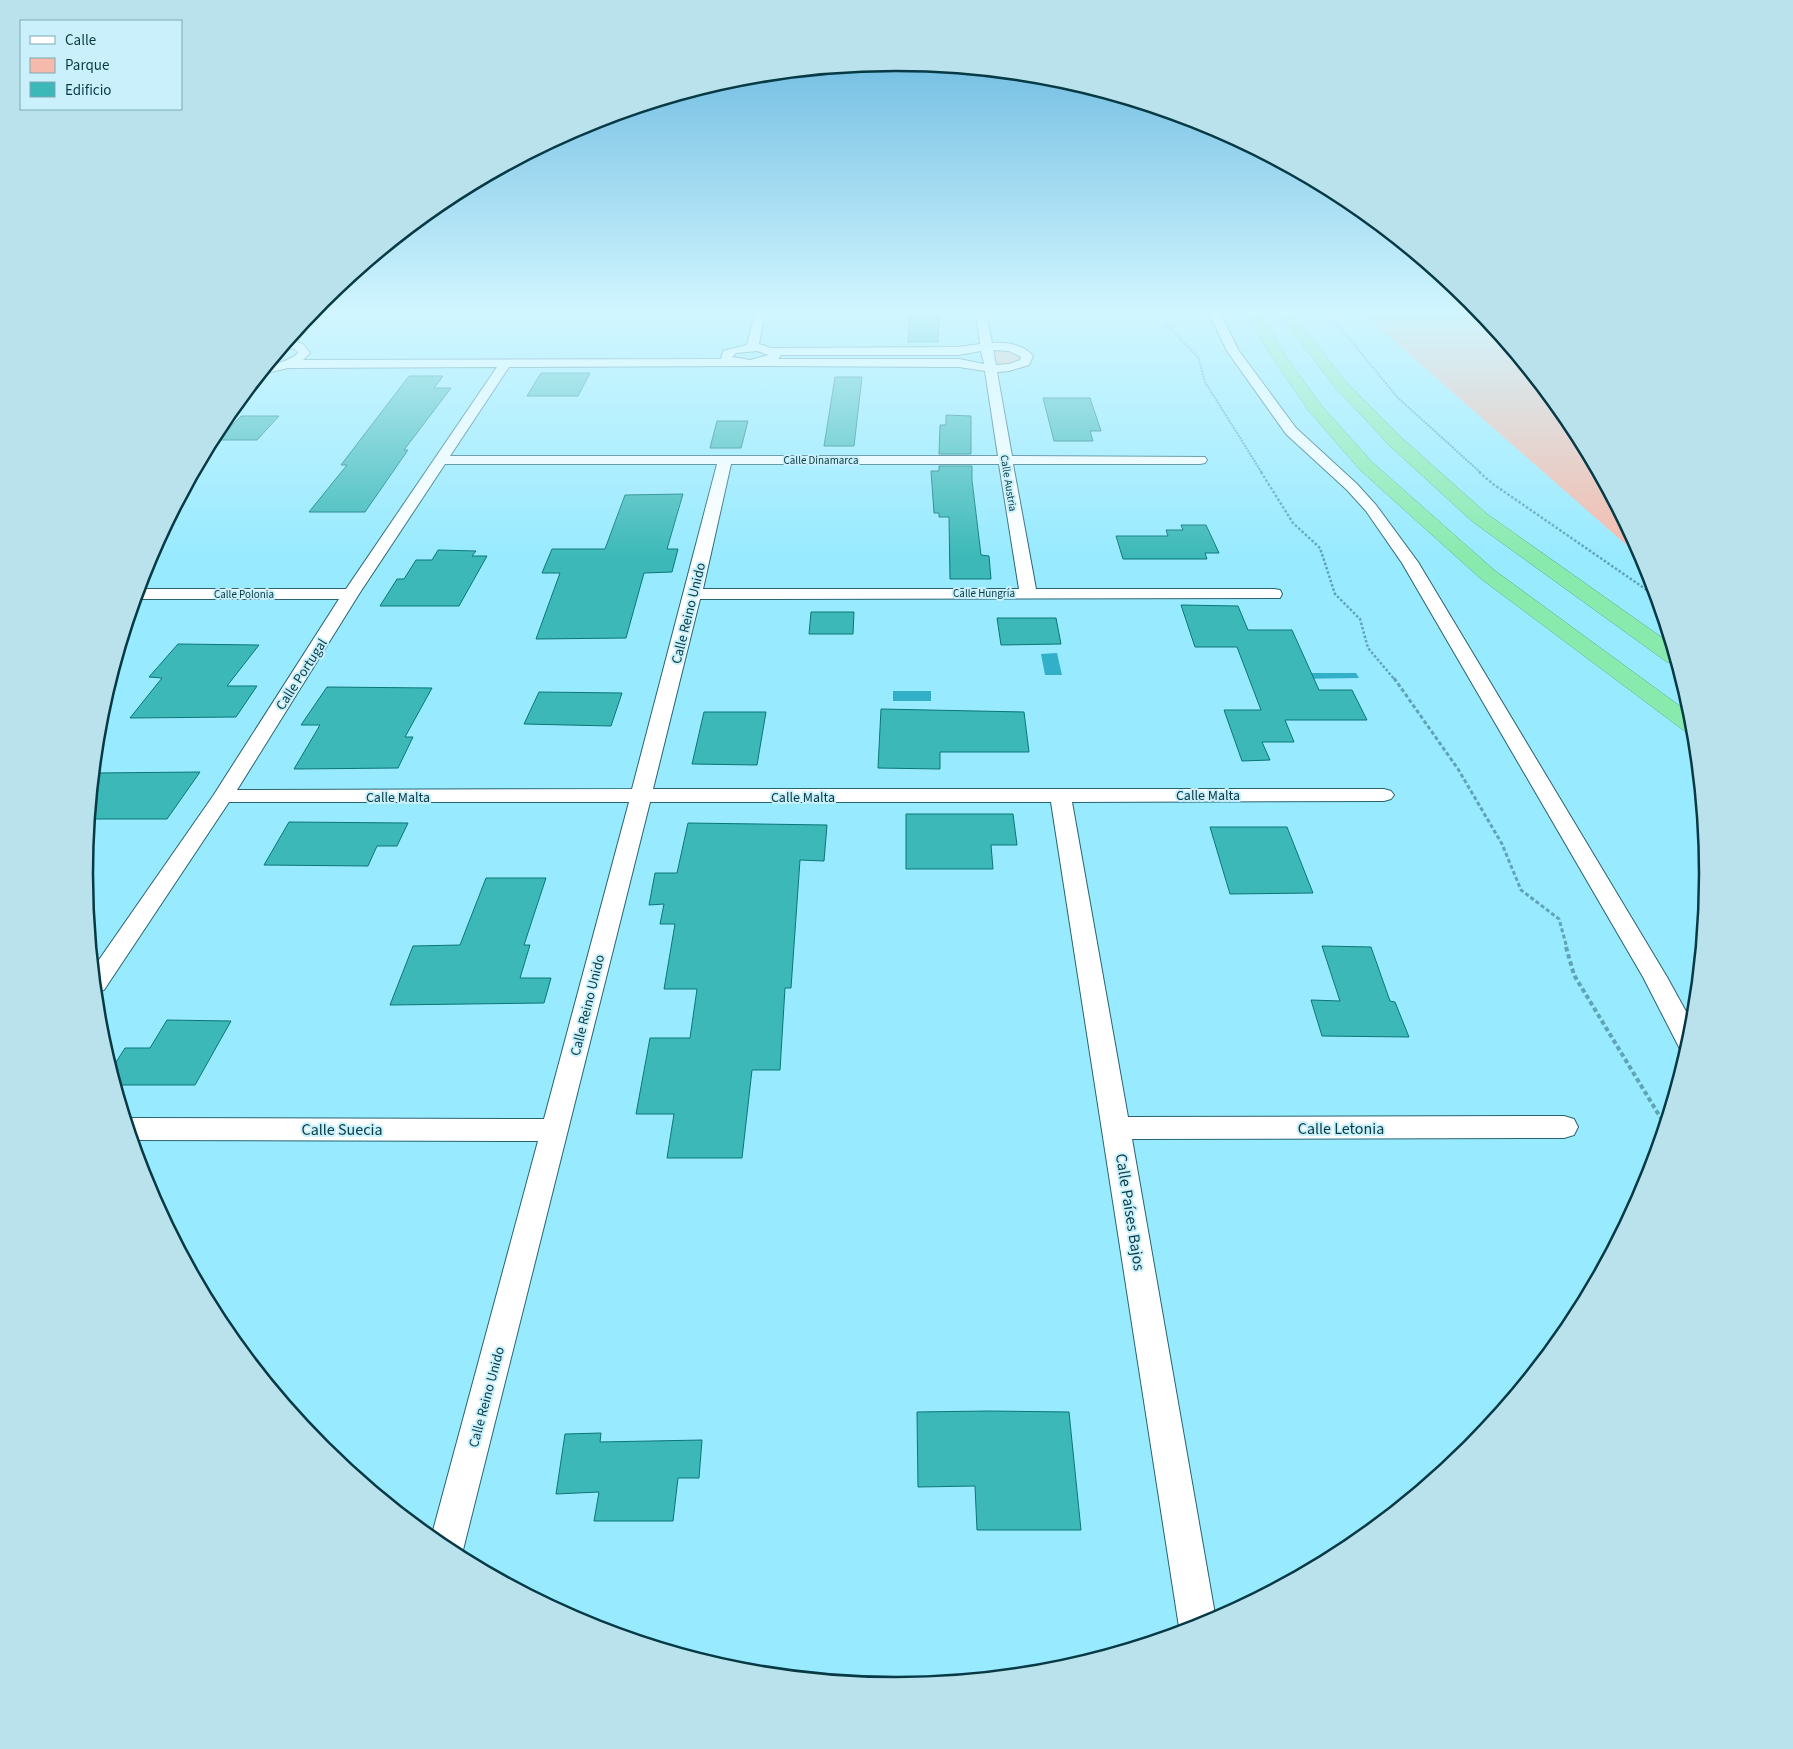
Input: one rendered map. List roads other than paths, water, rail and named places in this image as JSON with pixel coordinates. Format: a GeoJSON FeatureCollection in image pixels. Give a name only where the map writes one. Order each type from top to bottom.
{"type":"FeatureCollection","features":[{"type":"Feature","properties":{"kind":"highway"},"geometry":{"type":"LineString","coordinates":[[1305,395],[1366,466],[1487,574],[1613,679],[1687,736]]}},
{"type":"Feature","properties":{"kind":"highway"},"geometry":{"type":"LineString","coordinates":[[1350,395],[1397,443],[1480,518],[1667,652]]}},
{"type":"Feature","properties":{"kind":"highway"},"geometry":{"type":"LineString","coordinates":[[1487,574],[1684,720]]}},
{"type":"Feature","properties":{"kind":"street","name":"Calle Portugal"},"geometry":{"type":"LineString","coordinates":[[100,977],[223,796],[351,594],[485,395]]}},
{"type":"Feature","properties":{"kind":"street","name":"Calle Austria"},"geometry":{"type":"LineString","coordinates":[[994,395],[1028,593]]}},
{"type":"Feature","properties":{"kind":"street"},"geometry":{"type":"LineString","coordinates":[[1265,395],[1292,431],[1352,487],[1371,508],[1410,562],[1655,977],[1684,1032]]}},
{"type":"Feature","properties":{"kind":"street","name":"Calle Dinamarca"},"geometry":{"type":"LineString","coordinates":[[442,460],[1200,460]]}},
{"type":"Feature","properties":{"kind":"street","name":"Calle Reino Unido"},"geometry":{"type":"LineString","coordinates":[[448,1541],[693,594],[725,460]]}},
{"type":"Feature","properties":{"kind":"street","name":"Calle Polonia"},"geometry":{"type":"LineString","coordinates":[[144,594],[351,594]]}},
{"type":"Feature","properties":{"kind":"street","name":"Calle Hungría"},"geometry":{"type":"LineString","coordinates":[[693,594],[1274,594]]}},
{"type":"Feature","properties":{"kind":"street","name":"Calle Malta"},"geometry":{"type":"LineString","coordinates":[[223,796],[640,797],[1384,794]]}},
{"type":"Feature","properties":{"kind":"street","name":"Calle Países Bajos"},"geometry":{"type":"LineString","coordinates":[[1061,796],[1197,1620]]}},
{"type":"Feature","properties":{"kind":"street","name":"Calle Letonia"},"geometry":{"type":"LineString","coordinates":[[1117,1128],[1564,1127]]}},
{"type":"Feature","properties":{"kind":"street","name":"Calle Suecia"},"geometry":{"type":"LineString","coordinates":[[135,1129],[555,1130]]}},
{"type":"Feature","properties":{"kind":"water"},"geometry":{"type":"Polygon","coordinates":[[[1057,653],[1062,675],[1045,675],[1041,654],[1057,653]]]}},
{"type":"Feature","properties":{"kind":"water"},"geometry":{"type":"Polygon","coordinates":[[[1291,673],[1356,673],[1359,678],[1294,679],[1291,673]]]}},
{"type":"Feature","properties":{"kind":"water"},"geometry":{"type":"Polygon","coordinates":[[[893,691],[931,691],[931,701],[893,701],[893,691]]]}}]}
